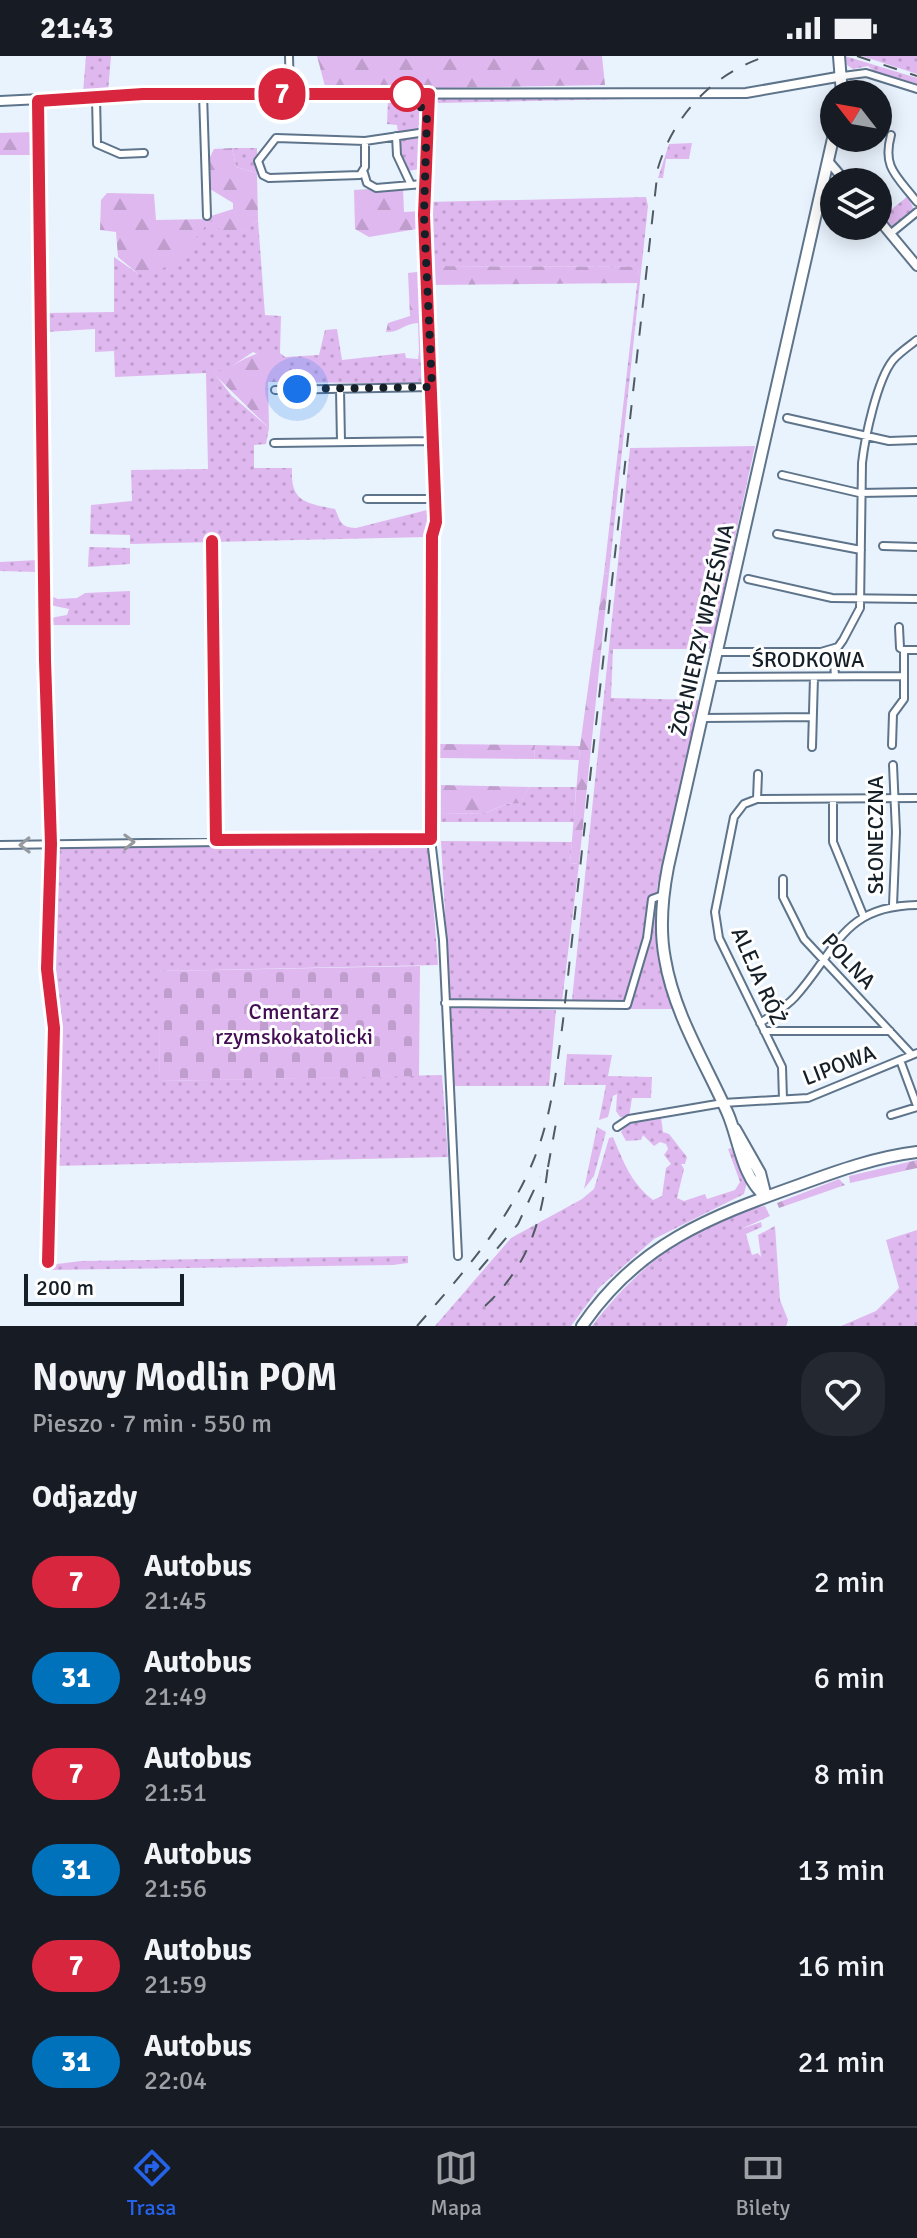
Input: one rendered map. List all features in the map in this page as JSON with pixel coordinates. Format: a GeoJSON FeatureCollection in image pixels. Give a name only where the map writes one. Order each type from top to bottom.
{"type":"FeatureCollection","features":[{"type":"Feature","properties":{"kind":"main road"},"geometry":{"type":"LineString","coordinates":[[839,56],[843,80]]}},
{"type":"Feature","properties":{"kind":"main road","name":"ŻOŁNIERZY WRZEŚNIA"},"geometry":{"type":"LineString","coordinates":[[766,1197],[670,982],[662,944],[663,895],[830,152]]}},
{"type":"Feature","properties":{"kind":"main road"},"geometry":{"type":"LineString","coordinates":[[582,1326],[612,1287],[642,1259],[677,1235],[735,1208],[802,1184],[868,1162],[917,1152]]}},
{"type":"Feature","properties":{"kind":"main road"},"geometry":{"type":"LineString","coordinates":[[735,1208],[752,1193],[755,1173],[774,1185],[802,1184]]}},
{"type":"Feature","properties":{"kind":"street"},"geometry":{"type":"LineString","coordinates":[[289,56],[290,94]]}},
{"type":"Feature","properties":{"kind":"street"},"geometry":{"type":"LineString","coordinates":[[0,101],[203,94],[746,93],[866,73],[917,89]]}},
{"type":"Feature","properties":{"kind":"street"},"geometry":{"type":"LineString","coordinates":[[203,94],[207,216]]}},
{"type":"Feature","properties":{"kind":"street"},"geometry":{"type":"LineString","coordinates":[[429,94],[423,184],[435,499],[431,839],[434,845],[445,1003],[458,1256]]}},
{"type":"Feature","properties":{"kind":"street"},"geometry":{"type":"LineString","coordinates":[[96,97],[97,144],[120,154],[144,153]]}},
{"type":"Feature","properties":{"kind":"street"},"geometry":{"type":"LineString","coordinates":[[38,101],[45,660],[51,844],[47,969],[54,1028],[48,1262]]}},
{"type":"Feature","properties":{"kind":"street"},"geometry":{"type":"LineString","coordinates":[[364,173],[269,178],[259,169],[258,161],[276,138],[365,141],[426,132]]}},
{"type":"Feature","properties":{"kind":"street"},"geometry":{"type":"LineString","coordinates":[[396,136],[397,155],[411,185]]}},
{"type":"Feature","properties":{"kind":"street"},"geometry":{"type":"LineString","coordinates":[[365,141],[364,173],[367,183],[376,188],[423,184]]}},
{"type":"Feature","properties":{"kind":"street"},"geometry":{"type":"LineString","coordinates":[[889,152],[887,164],[917,202]]}},
{"type":"Feature","properties":{"kind":"street"},"geometry":{"type":"LineString","coordinates":[[828,161],[834,168]]}},
{"type":"Feature","properties":{"kind":"street"},"geometry":{"type":"LineString","coordinates":[[892,232],[917,212]]}},
{"type":"Feature","properties":{"kind":"street"},"geometry":{"type":"LineString","coordinates":[[892,236],[917,266]]}},
{"type":"Feature","properties":{"kind":"street"},"geometry":{"type":"LineString","coordinates":[[717,652],[833,650],[843,640],[857,617],[861,600],[862,493],[867,436],[885,375],[893,360],[917,340]]}},
{"type":"Feature","properties":{"kind":"street"},"geometry":{"type":"LineString","coordinates":[[275,390],[432,387]]}},
{"type":"Feature","properties":{"kind":"street"},"geometry":{"type":"LineString","coordinates":[[340,389],[341,442]]}},
{"type":"Feature","properties":{"kind":"street"},"geometry":{"type":"LineString","coordinates":[[787,418],[867,436],[917,440]]}},
{"type":"Feature","properties":{"kind":"street"},"geometry":{"type":"LineString","coordinates":[[274,443],[434,441]]}},
{"type":"Feature","properties":{"kind":"street"},"geometry":{"type":"LineString","coordinates":[[782,475],[862,493],[917,492]]}},
{"type":"Feature","properties":{"kind":"street"},"geometry":{"type":"LineString","coordinates":[[367,499],[435,499]]}},
{"type":"Feature","properties":{"kind":"street"},"geometry":{"type":"LineString","coordinates":[[777,534],[861,550]]}},
{"type":"Feature","properties":{"kind":"street"},"geometry":{"type":"LineString","coordinates":[[212,541],[216,840]]}},
{"type":"Feature","properties":{"kind":"street"},"geometry":{"type":"LineString","coordinates":[[883,546],[917,547]]}},
{"type":"Feature","properties":{"kind":"street"},"geometry":{"type":"LineString","coordinates":[[748,579],[832,598],[917,599]]}},
{"type":"Feature","properties":{"kind":"street","name":"SŁONECZNA"},"geometry":{"type":"LineString","coordinates":[[892,745],[893,714],[904,699],[904,650],[900,648],[899,627]]}},
{"type":"Feature","properties":{"kind":"street"},"geometry":{"type":"LineString","coordinates":[[833,650],[835,676]]}},
{"type":"Feature","properties":{"kind":"street"},"geometry":{"type":"LineString","coordinates":[[904,650],[917,650]]}},
{"type":"Feature","properties":{"kind":"street","name":"ŚRODKOWA"},"geometry":{"type":"LineString","coordinates":[[712,677],[904,676]]}},
{"type":"Feature","properties":{"kind":"street"},"geometry":{"type":"LineString","coordinates":[[812,747],[814,677]]}},
{"type":"Feature","properties":{"kind":"street"},"geometry":{"type":"LineString","coordinates":[[702,718],[812,717]]}},
{"type":"Feature","properties":{"kind":"street","name":"SŁONECZNA"},"geometry":{"type":"LineString","coordinates":[[893,765],[893,905]]}},
{"type":"Feature","properties":{"kind":"street"},"geometry":{"type":"LineString","coordinates":[[758,774],[757,799],[917,798]]}},
{"type":"Feature","properties":{"kind":"street","name":"ALEJA RÓŻ"},"geometry":{"type":"LineString","coordinates":[[757,799],[744,804],[734,817],[715,912],[719,938],[782,1067],[783,1099]]}},
{"type":"Feature","properties":{"kind":"street"},"geometry":{"type":"LineString","coordinates":[[833,800],[833,842],[863,915]]}},
{"type":"Feature","properties":{"kind":"street"},"geometry":{"type":"LineString","coordinates":[[0,845],[431,839]]}},
{"type":"Feature","properties":{"kind":"street","name":"POLNA"},"geometry":{"type":"LineString","coordinates":[[783,879],[783,897],[792,920],[823,959],[914,1054]]}},
{"type":"Feature","properties":{"kind":"street"},"geometry":{"type":"LineString","coordinates":[[445,1003],[627,1005],[647,938],[652,899],[663,895]]}},
{"type":"Feature","properties":{"kind":"street"},"geometry":{"type":"LineString","coordinates":[[760,1023],[794,998],[823,959],[863,915],[893,905],[917,905]]}},
{"type":"Feature","properties":{"kind":"street"},"geometry":{"type":"LineString","coordinates":[[764,1031],[890,1031]]}},
{"type":"Feature","properties":{"kind":"street","name":"LIPOWA"},"geometry":{"type":"LineString","coordinates":[[617,1127],[629,1119],[723,1103],[808,1098],[914,1054]]}},
{"type":"Feature","properties":{"kind":"street"},"geometry":{"type":"LineString","coordinates":[[891,1115],[917,1106],[900,1060]]}},
{"type":"Feature","properties":{"kind":"green space"},"geometry":{"type":"Polygon","coordinates":[[[86,56],[111,56],[108,92],[83,93],[86,56]]]}},
{"type":"Feature","properties":{"kind":"green space"},"geometry":{"type":"Polygon","coordinates":[[[317,56],[602,56],[605,85],[326,90],[317,56]]]}},
{"type":"Feature","properties":{"kind":"green space"},"geometry":{"type":"Polygon","coordinates":[[[845,56],[917,78],[917,84],[875,72],[868,66],[853,69],[847,65],[845,56]]]}},
{"type":"Feature","properties":{"kind":"green space"},"geometry":{"type":"Polygon","coordinates":[[[862,56],[917,56],[917,74],[862,56]]]}},
{"type":"Feature","properties":{"kind":"green space"},"geometry":{"type":"Polygon","coordinates":[[[437,97],[675,98],[436,103],[429,114],[437,97]]]}},
{"type":"Feature","properties":{"kind":"green space"},"geometry":{"type":"Polygon","coordinates":[[[388,100],[425,100],[423,126],[420,131],[398,133],[397,125],[387,124],[388,100]]]}},
{"type":"Feature","properties":{"kind":"green space"},"geometry":{"type":"Polygon","coordinates":[[[32,132],[33,155],[0,155],[0,133],[32,132]]]}},
{"type":"Feature","properties":{"kind":"green space"},"geometry":{"type":"Polygon","coordinates":[[[420,135],[422,163],[419,169],[408,171],[399,153],[399,139],[420,135]]]}},
{"type":"Feature","properties":{"kind":"green space"},"geometry":{"type":"Polygon","coordinates":[[[692,143],[689,159],[666,159],[663,178],[658,178],[669,144],[692,143]]]}},
{"type":"Feature","properties":{"kind":"green space"},"geometry":{"type":"Polygon","coordinates":[[[232,148],[257,148],[257,173],[236,167],[232,148]]]}},
{"type":"Feature","properties":{"kind":"green space"},"geometry":{"type":"Polygon","coordinates":[[[232,148],[236,167],[257,173],[258,220],[245,232],[220,230],[211,220],[180,257],[151,272],[137,273],[118,257],[116,232],[100,230],[101,200],[107,193],[154,194],[156,220],[211,219],[211,216],[233,209],[233,203],[210,189],[209,159],[214,149],[232,148]]]}},
{"type":"Feature","properties":{"kind":"green space"},"geometry":{"type":"Polygon","coordinates":[[[403,188],[404,212],[420,211],[417,229],[369,237],[355,229],[354,190],[403,188]]]}},
{"type":"Feature","properties":{"kind":"green space"},"geometry":{"type":"Polygon","coordinates":[[[908,196],[914,210],[892,227],[892,209],[908,196]]]}},
{"type":"Feature","properties":{"kind":"green space"},"geometry":{"type":"Polygon","coordinates":[[[646,197],[648,206],[609,574],[604,573],[639,267],[430,266],[427,202],[646,197]]]}},
{"type":"Feature","properties":{"kind":"green space"},"geometry":{"type":"Polygon","coordinates":[[[211,219],[244,232],[258,220],[265,315],[281,316],[280,353],[285,357],[319,355],[325,330],[337,329],[342,360],[405,353],[406,358],[418,359],[419,351],[429,351],[427,384],[294,382],[291,368],[253,352],[226,370],[214,373],[232,396],[269,428],[266,444],[254,445],[254,468],[292,468],[294,488],[302,499],[335,509],[342,523],[351,527],[431,509],[432,525],[427,537],[130,544],[130,535],[90,534],[91,505],[132,501],[131,470],[208,469],[206,373],[115,377],[114,351],[95,352],[95,329],[46,332],[46,313],[114,312],[114,257],[137,273],[196,237],[211,219]]]}},
{"type":"Feature","properties":{"kind":"green space"},"geometry":{"type":"Polygon","coordinates":[[[430,266],[639,267],[638,283],[431,285],[430,266]]]}},
{"type":"Feature","properties":{"kind":"green space"},"geometry":{"type":"Polygon","coordinates":[[[425,271],[429,351],[419,351],[418,323],[386,332],[388,323],[410,316],[408,273],[425,271]]]}},
{"type":"Feature","properties":{"kind":"green space"},"geometry":{"type":"Polygon","coordinates":[[[272,351],[291,368],[294,382],[268,382],[269,428],[213,373],[256,354],[272,351]]]}},
{"type":"Feature","properties":{"kind":"green space"},"geometry":{"type":"Polygon","coordinates":[[[755,446],[711,649],[613,649],[611,698],[700,700],[657,888],[658,946],[673,1009],[571,1009],[630,448],[755,446]]]}},
{"type":"Feature","properties":{"kind":"green space"},"geometry":{"type":"Polygon","coordinates":[[[89,547],[130,548],[130,564],[88,567],[89,547]]]}},
{"type":"Feature","properties":{"kind":"green space"},"geometry":{"type":"Polygon","coordinates":[[[38,560],[38,572],[0,571],[0,562],[38,560]]]}},
{"type":"Feature","properties":{"kind":"green space"},"geometry":{"type":"Polygon","coordinates":[[[604,573],[609,574],[579,864],[570,863],[580,746],[604,573]]]}},
{"type":"Feature","properties":{"kind":"green space"},"geometry":{"type":"Polygon","coordinates":[[[130,591],[130,625],[51,625],[50,618],[67,615],[69,609],[50,605],[48,595],[58,599],[77,598],[85,593],[130,591]]]}},
{"type":"Feature","properties":{"kind":"green space"},"geometry":{"type":"Polygon","coordinates":[[[440,744],[535,745],[534,759],[440,758],[440,744]]]}},
{"type":"Feature","properties":{"kind":"green space"},"geometry":{"type":"Polygon","coordinates":[[[535,745],[580,746],[579,760],[534,759],[535,745]]]}},
{"type":"Feature","properties":{"kind":"green space"},"geometry":{"type":"Polygon","coordinates":[[[441,785],[529,787],[521,803],[506,804],[486,813],[441,814],[441,785]]]}},
{"type":"Feature","properties":{"kind":"green space"},"geometry":{"type":"Polygon","coordinates":[[[529,787],[576,787],[574,822],[441,822],[441,814],[486,813],[506,804],[521,802],[529,787]]]}},
{"type":"Feature","properties":{"kind":"green space"},"geometry":{"type":"Polygon","coordinates":[[[421,841],[429,851],[438,965],[159,971],[160,1081],[442,1075],[448,1157],[54,1166],[58,1006],[50,967],[54,855],[58,848],[421,841]]]}},
{"type":"Feature","properties":{"kind":"green space"},"geometry":{"type":"Polygon","coordinates":[[[441,841],[572,842],[570,863],[579,864],[562,1001],[450,1000],[441,841]]]}},
{"type":"Feature","properties":{"kind":"green space","name":"Cmentarz rzymskokatolicki"},"geometry":{"type":"Polygon","coordinates":[[[420,966],[419,1076],[160,1081],[158,971],[420,966]]]}},
{"type":"Feature","properties":{"kind":"green space"},"geometry":{"type":"Polygon","coordinates":[[[447,1005],[556,1010],[549,1086],[453,1086],[447,1005]]]}},
{"type":"Feature","properties":{"kind":"green space"},"geometry":{"type":"Polygon","coordinates":[[[567,1054],[612,1055],[608,1076],[652,1077],[651,1098],[632,1098],[629,1117],[620,1117],[616,1111],[617,1094],[613,1096],[608,1117],[599,1120],[606,1085],[564,1085],[567,1054]]]}},
{"type":"Feature","properties":{"kind":"green space"},"geometry":{"type":"Polygon","coordinates":[[[661,1117],[663,1132],[669,1134],[687,1157],[685,1164],[681,1164],[684,1169],[677,1198],[684,1201],[705,1194],[707,1199],[735,1190],[740,1182],[728,1149],[731,1148],[747,1182],[744,1194],[654,1239],[599,1288],[571,1326],[435,1326],[511,1238],[582,1199],[594,1189],[609,1138],[613,1137],[628,1171],[639,1186],[653,1200],[662,1196],[666,1168],[671,1164],[664,1155],[668,1149],[666,1144],[660,1142],[654,1146],[643,1135],[641,1140],[626,1141],[621,1132],[627,1123],[661,1117]]]}},
{"type":"Feature","properties":{"kind":"green space"},"geometry":{"type":"Polygon","coordinates":[[[597,1127],[606,1132],[594,1176],[584,1189],[597,1127]]]}},
{"type":"Feature","properties":{"kind":"green space"},"geometry":{"type":"Polygon","coordinates":[[[917,1160],[917,1168],[850,1183],[849,1176],[917,1160]]]}},
{"type":"Feature","properties":{"kind":"green space"},"geometry":{"type":"Polygon","coordinates":[[[839,1179],[845,1185],[779,1208],[777,1203],[839,1179]]]}},
{"type":"Feature","properties":{"kind":"green space"},"geometry":{"type":"Polygon","coordinates":[[[765,1206],[770,1216],[741,1229],[761,1222],[762,1227],[746,1234],[752,1255],[758,1253],[761,1257],[758,1235],[775,1226],[780,1300],[788,1320],[786,1326],[592,1326],[626,1286],[668,1250],[714,1222],[765,1206]]]}},
{"type":"Feature","properties":{"kind":"green space"},"geometry":{"type":"Polygon","coordinates":[[[917,1230],[917,1326],[841,1326],[876,1311],[899,1288],[886,1240],[917,1230]]]}},
{"type":"Feature","properties":{"kind":"green space"},"geometry":{"type":"Polygon","coordinates":[[[408,1256],[408,1263],[393,1265],[47,1270],[49,1265],[81,1261],[408,1256]]]}},
{"type":"Feature","properties":{"kind":"railway"},"geometry":{"type":"LineString","coordinates":[[417,1326],[484,1245],[513,1201],[536,1154],[550,1106],[563,1021],[658,168],[674,130],[699,98],[730,73],[767,56]]}},
{"type":"Feature","properties":{"kind":"railway"},"geometry":{"type":"LineString","coordinates":[[857,56],[917,76]]}},
{"type":"Feature","properties":{"kind":"railway"},"geometry":{"type":"LineString","coordinates":[[548,1167],[556,1123]]}},
{"type":"Feature","properties":{"kind":"railway"},"geometry":{"type":"LineString","coordinates":[[485,1306],[514,1273],[532,1238],[543,1199],[549,1156]]}},
{"type":"Feature","properties":{"kind":"railway"},"geometry":{"type":"LineString","coordinates":[[479,1270],[518,1224],[540,1177]]}},
{"type":"Feature","properties":{"kind":"bus line","name":"7"},"geometry":{"type":"LineString","coordinates":[[48,1262],[54,1028],[47,969],[51,844],[45,660],[38,101],[143,94],[429,94],[423,184],[431,323],[436,522],[432,536],[431,839],[425,836],[216,840],[212,541]]}},
{"type":"Feature","properties":{"kind":"route"},"geometry":{"type":"LineString","coordinates":[[297,389],[432,387],[423,184],[427,113],[407,94]]}}]}
